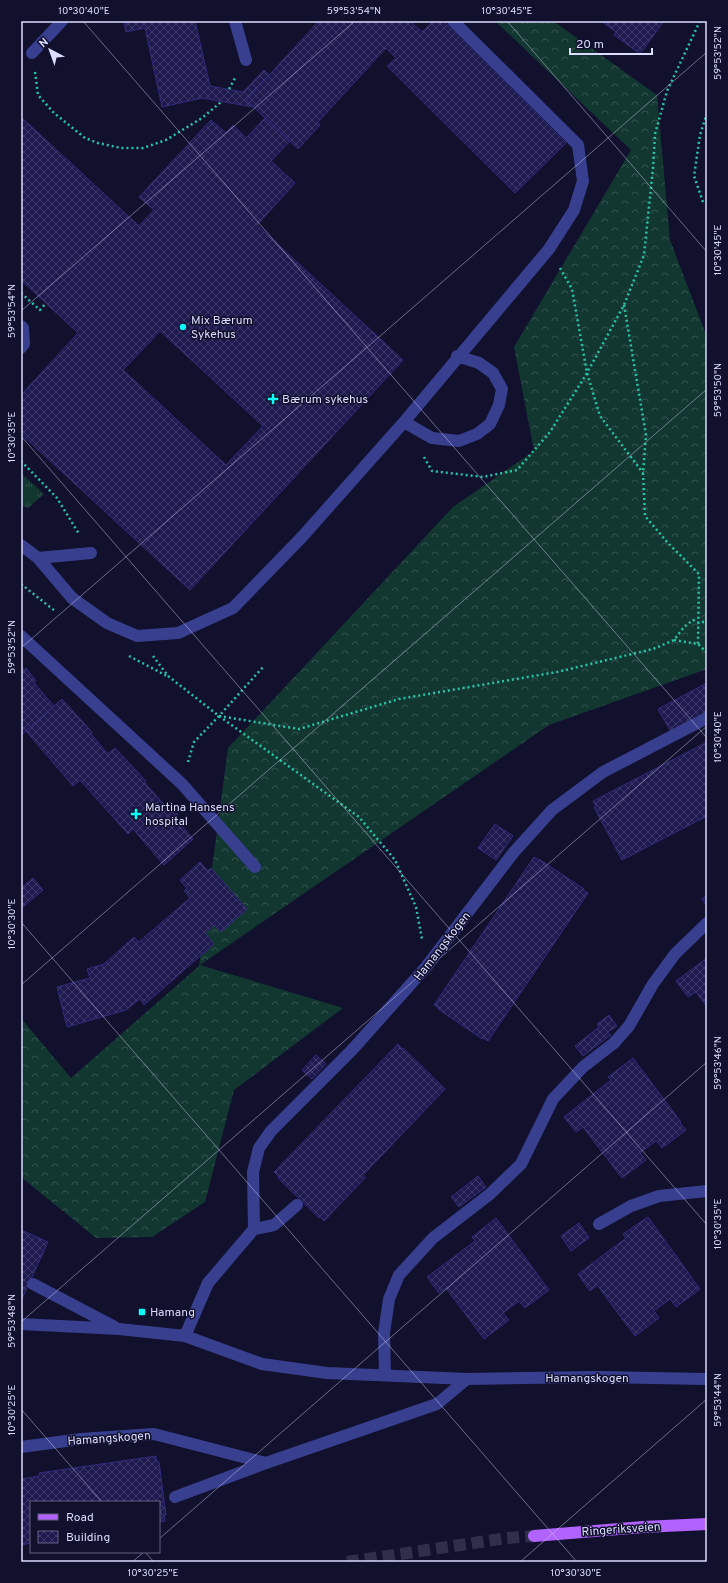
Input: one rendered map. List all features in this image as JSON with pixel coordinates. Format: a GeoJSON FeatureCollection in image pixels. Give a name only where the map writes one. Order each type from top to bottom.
{"type":"FeatureCollection","features":[{"type":"Feature","properties":{"kind":"main road","name":"Ringeriksveien"},"geometry":{"type":"LineString","coordinates":[[534,1536],[642,1526],[707,1524]]}},
{"type":"Feature","properties":{"kind":"street"},"geometry":{"type":"LineString","coordinates":[[32,53],[62,21]]}},
{"type":"Feature","properties":{"kind":"street"},"geometry":{"type":"LineString","coordinates":[[235,21],[246,60]]}},
{"type":"Feature","properties":{"kind":"street"},"geometry":{"type":"LineString","coordinates":[[21,545],[38,558],[72,598],[107,623],[137,636],[178,633],[233,608],[302,537],[404,422],[457,356],[549,248],[574,210],[583,181],[578,145],[453,21]]}},
{"type":"Feature","properties":{"kind":"street"},"geometry":{"type":"LineString","coordinates":[[21,326],[23,328],[24,344],[21,348]]}},
{"type":"Feature","properties":{"kind":"street"},"geometry":{"type":"LineString","coordinates":[[404,422],[432,438],[459,441],[477,434],[490,424],[500,405],[502,389],[493,373],[479,363],[457,356]]}},
{"type":"Feature","properties":{"kind":"street"},"geometry":{"type":"LineString","coordinates":[[38,558],[91,553]]}},
{"type":"Feature","properties":{"kind":"street"},"geometry":{"type":"LineString","coordinates":[[21,636],[182,784],[255,867]]}},
{"type":"Feature","properties":{"kind":"street","name":"Hamangskogen"},"geometry":{"type":"LineString","coordinates":[[254,1229],[253,1172],[259,1148],[271,1131],[352,1050],[422,973],[514,852],[552,810],[603,772],[707,718]]}},
{"type":"Feature","properties":{"kind":"street"},"geometry":{"type":"LineString","coordinates":[[385,1374],[384,1333],[389,1299],[399,1275],[434,1238],[490,1194],[521,1164],[553,1099],[583,1067],[614,1043],[630,1026],[653,984],[675,954],[707,923]]}},
{"type":"Feature","properties":{"kind":"street"},"geometry":{"type":"LineString","coordinates":[[599,1224],[631,1206],[659,1196],[707,1191]]}},
{"type":"Feature","properties":{"kind":"street"},"geometry":{"type":"LineString","coordinates":[[185,1336],[208,1283],[254,1229],[274,1225],[297,1205]]}},
{"type":"Feature","properties":{"kind":"street"},"geometry":{"type":"LineString","coordinates":[[33,1284],[119,1329]]}},
{"type":"Feature","properties":{"kind":"street","name":"Hamangskogen"},"geometry":{"type":"LineString","coordinates":[[21,1324],[119,1329],[185,1336],[262,1364],[327,1373],[385,1374],[467,1379],[597,1377],[707,1379]]}},
{"type":"Feature","properties":{"kind":"street"},"geometry":{"type":"LineString","coordinates":[[175,1497],[266,1463],[437,1404],[467,1379]]}},
{"type":"Feature","properties":{"kind":"street","name":"Hamangskogen"},"geometry":{"type":"LineString","coordinates":[[21,1447],[81,1439],[154,1434],[266,1463]]}},
{"type":"Feature","properties":{"kind":"path"},"geometry":{"type":"LineString","coordinates":[[422,452],[432,471],[483,476],[517,470],[550,432],[587,373],[624,305],[644,255],[655,134],[667,91],[700,21]]}},
{"type":"Feature","properties":{"kind":"path"},"geometry":{"type":"LineString","coordinates":[[32,53],[38,95],[54,113],[85,138],[98,143],[121,148],[144,148],[166,140],[202,118],[221,102]]}},
{"type":"Feature","properties":{"kind":"path"},"geometry":{"type":"LineString","coordinates":[[703,202],[694,176],[700,135],[707,112]]}},
{"type":"Feature","properties":{"kind":"path"},"geometry":{"type":"LineString","coordinates":[[549,248],[572,289],[587,373],[600,416],[643,474]]}},
{"type":"Feature","properties":{"kind":"path"},"geometry":{"type":"LineString","coordinates":[[21,293],[40,310],[46,303]]}},
{"type":"Feature","properties":{"kind":"path"},"geometry":{"type":"LineString","coordinates":[[624,305],[646,435],[643,474],[645,516],[667,542],[699,574],[698,644]]}},
{"type":"Feature","properties":{"kind":"path"},"geometry":{"type":"LineString","coordinates":[[21,462],[56,498],[91,553]]}},
{"type":"Feature","properties":{"kind":"path"},"geometry":{"type":"LineString","coordinates":[[219,716],[299,729],[399,699],[557,672],[653,649],[674,640],[684,627],[692,620],[699,623],[707,621]]}},
{"type":"Feature","properties":{"kind":"path"},"geometry":{"type":"LineString","coordinates":[[137,636],[168,676],[219,716],[359,817],[395,860],[416,907]]}},
{"type":"Feature","properties":{"kind":"path"},"geometry":{"type":"LineString","coordinates":[[674,640],[698,644],[707,653]]}},
{"type":"Feature","properties":{"kind":"path"},"geometry":{"type":"LineString","coordinates":[[182,784],[194,742],[263,667]]}},
{"type":"Feature","properties":{"kind":"green space"},"geometry":{"type":"Polygon","coordinates":[[[495,21],[556,21],[556,23],[657,95],[670,240],[707,337],[707,669],[549,725],[200,965],[343,1008],[234,1090],[205,1202],[152,1237],[96,1238],[21,1177],[21,1018],[71,1078],[199,966],[228,748],[453,507],[534,451],[514,347],[631,150],[495,21]]]}},
{"type":"Feature","properties":{"kind":"green space"},"geometry":{"type":"Polygon","coordinates":[[[21,473],[44,494],[28,508],[21,506],[21,473]]]}},
{"type":"Feature","properties":{"kind":"building"},"geometry":{"type":"Polygon","coordinates":[[[124,21],[195,21],[210,86],[243,92],[264,70],[269,75],[246,100],[253,107],[202,98],[162,107],[145,28],[126,32],[124,21]]]}},
{"type":"Feature","properties":{"kind":"building"},"geometry":{"type":"Polygon","coordinates":[[[319,21],[410,21],[422,32],[433,21],[443,21],[566,143],[515,193],[387,66],[396,58],[386,48],[318,122],[320,125],[298,149],[246,100],[319,21]]]}},
{"type":"Feature","properties":{"kind":"building"},"geometry":{"type":"Polygon","coordinates":[[[601,21],[664,21],[640,54],[614,35],[616,32],[601,21]]]}},
{"type":"Feature","properties":{"kind":"building"},"geometry":{"type":"Polygon","coordinates":[[[21,117],[139,226],[154,210],[139,197],[211,120],[226,133],[233,125],[246,138],[265,118],[290,141],[271,161],[295,183],[257,225],[403,360],[190,590],[21,434],[21,395],[78,333],[21,280],[21,117]],[[160,331],[123,370],[226,465],[263,426],[160,331]]]}},
{"type":"Feature","properties":{"kind":"building"},"geometry":{"type":"Polygon","coordinates":[[[21,666],[24,670],[26,668],[36,681],[34,683],[54,706],[21,735],[21,666]]]}},
{"type":"Feature","properties":{"kind":"building"},"geometry":{"type":"Polygon","coordinates":[[[707,683],[707,713],[671,732],[658,709],[707,683]]]}},
{"type":"Feature","properties":{"kind":"building"},"geometry":{"type":"Polygon","coordinates":[[[62,699],[92,732],[91,734],[108,754],[115,748],[146,781],[145,783],[168,809],[171,806],[178,814],[174,817],[193,839],[164,865],[133,829],[128,834],[80,780],[73,786],[26,731],[62,699]]]}},
{"type":"Feature","properties":{"kind":"building"},"geometry":{"type":"Polygon","coordinates":[[[707,742],[707,816],[622,860],[594,807],[596,806],[593,801],[707,742]]]}},
{"type":"Feature","properties":{"kind":"building"},"geometry":{"type":"Polygon","coordinates":[[[495,824],[513,836],[496,860],[478,848],[495,824]]]}},
{"type":"Feature","properties":{"kind":"building"},"geometry":{"type":"Polygon","coordinates":[[[534,857],[588,893],[488,1041],[483,1038],[482,1039],[434,1005],[534,857]]]}},
{"type":"Feature","properties":{"kind":"building"},"geometry":{"type":"Polygon","coordinates":[[[200,862],[208,871],[211,868],[247,909],[221,932],[215,925],[205,933],[214,944],[144,1005],[140,999],[126,1010],[67,1027],[57,987],[90,978],[87,969],[104,964],[134,937],[139,942],[190,898],[184,891],[187,889],[180,880],[200,862]]]}},
{"type":"Feature","properties":{"kind":"building"},"geometry":{"type":"Polygon","coordinates":[[[33,878],[43,890],[23,907],[21,905],[21,888],[33,878]]]}},
{"type":"Feature","properties":{"kind":"building"},"geometry":{"type":"Polygon","coordinates":[[[707,895],[707,906],[702,899],[707,895]]]}},
{"type":"Feature","properties":{"kind":"building"},"geometry":{"type":"Polygon","coordinates":[[[707,958],[707,1007],[696,992],[688,997],[676,981],[707,958]]]}},
{"type":"Feature","properties":{"kind":"building"},"geometry":{"type":"Polygon","coordinates":[[[609,1015],[617,1026],[608,1032],[611,1035],[583,1056],[575,1046],[599,1027],[597,1024],[609,1015]]]}},
{"type":"Feature","properties":{"kind":"building"},"geometry":{"type":"Polygon","coordinates":[[[398,1044],[445,1089],[363,1175],[365,1178],[324,1221],[320,1216],[319,1218],[278,1178],[279,1177],[274,1172],[398,1044]]]}},
{"type":"Feature","properties":{"kind":"building"},"geometry":{"type":"Polygon","coordinates":[[[316,1055],[326,1064],[312,1079],[302,1070],[316,1055]]]}},
{"type":"Feature","properties":{"kind":"building"},"geometry":{"type":"Polygon","coordinates":[[[633,1058],[686,1130],[662,1148],[656,1141],[640,1153],[646,1160],[622,1178],[583,1127],[576,1132],[564,1117],[611,1080],[608,1077],[633,1058]]]}},
{"type":"Feature","properties":{"kind":"building"},"geometry":{"type":"Polygon","coordinates":[[[478,1176],[486,1187],[459,1207],[451,1197],[478,1176]]]}},
{"type":"Feature","properties":{"kind":"building"},"geometry":{"type":"Polygon","coordinates":[[[648,1217],[700,1289],[676,1307],[670,1299],[654,1311],[659,1318],[635,1336],[597,1285],[590,1291],[578,1274],[626,1238],[623,1234],[648,1217]]]}},
{"type":"Feature","properties":{"kind":"building"},"geometry":{"type":"Polygon","coordinates":[[[496,1218],[549,1290],[525,1308],[519,1301],[503,1313],[509,1320],[484,1339],[446,1288],[439,1293],[427,1277],[475,1241],[472,1237],[496,1218]]]}},
{"type":"Feature","properties":{"kind":"building"},"geometry":{"type":"Polygon","coordinates":[[[579,1223],[589,1238],[571,1251],[561,1236],[579,1223]]]}},
{"type":"Feature","properties":{"kind":"building"},"geometry":{"type":"Polygon","coordinates":[[[21,1230],[48,1242],[21,1301],[21,1230]]]}},
{"type":"Feature","properties":{"kind":"building"},"geometry":{"type":"Polygon","coordinates":[[[156,1456],[157,1462],[159,1462],[166,1515],[164,1515],[165,1521],[160,1522],[160,1501],[30,1501],[30,1543],[21,1545],[21,1479],[39,1476],[39,1473],[156,1456]]]}},
{"type":"Feature","properties":{"kind":"tunnel"},"geometry":{"type":"LineString","coordinates":[[347,1562],[507,1538],[534,1536]]}},
{"type":"Feature","properties":{"kind":"place","name":"Mix Bærum Sykehus"},"geometry":{"type":"Point","coordinates":[183,327]}},
{"type":"Feature","properties":{"kind":"place","name":"Bærum sykehus"},"geometry":{"type":"Point","coordinates":[273,399]}},
{"type":"Feature","properties":{"kind":"place","name":"Martina Hansens hospital"},"geometry":{"type":"Point","coordinates":[136,814]}},
{"type":"Feature","properties":{"kind":"place","name":"Hamang"},"geometry":{"type":"Point","coordinates":[142,1312]}}]}
